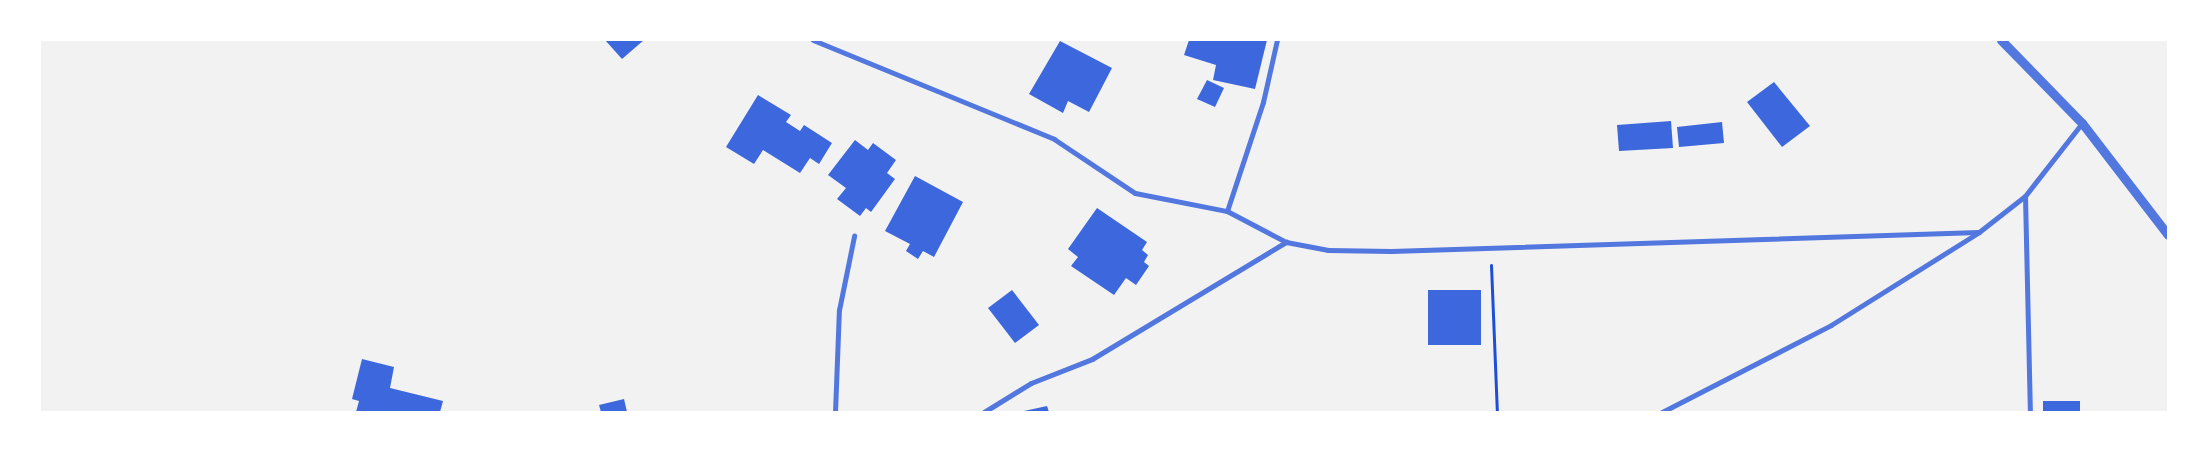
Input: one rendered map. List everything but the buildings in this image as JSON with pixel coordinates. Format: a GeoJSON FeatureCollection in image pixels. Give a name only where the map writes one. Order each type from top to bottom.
{"type":"FeatureCollection","features":[{"type":"Feature","properties":{"kind":"street"},"geometry":{"type":"LineString","coordinates":[[813,40],[1054,139],[1135,193],[1227,211],[1286,242],[1328,250],[1391,251],[1490,246],[1979,232]]}},
{"type":"Feature","properties":{"kind":"street"},"geometry":{"type":"LineString","coordinates":[[1227,211],[1263,102],[1277,40]]}},
{"type":"Feature","properties":{"kind":"street"},"geometry":{"type":"LineString","coordinates":[[2000,40],[2082,123],[2168,234]]}},
{"type":"Feature","properties":{"kind":"street"},"geometry":{"type":"LineString","coordinates":[[1662,412],[1831,325],[1979,232],[2025,196],[2082,123]]}},
{"type":"Feature","properties":{"kind":"street"},"geometry":{"type":"LineString","coordinates":[[2025,196],[2030,412]]}},
{"type":"Feature","properties":{"kind":"street"},"geometry":{"type":"LineString","coordinates":[[835,412],[840,310],[854,236]]}},
{"type":"Feature","properties":{"kind":"street"},"geometry":{"type":"LineString","coordinates":[[984,412],[1031,383],[1092,359],[1286,242]]}},
{"type":"Feature","properties":{"kind":"path"},"geometry":{"type":"LineString","coordinates":[[1490,246],[1497,412]]}}]}
